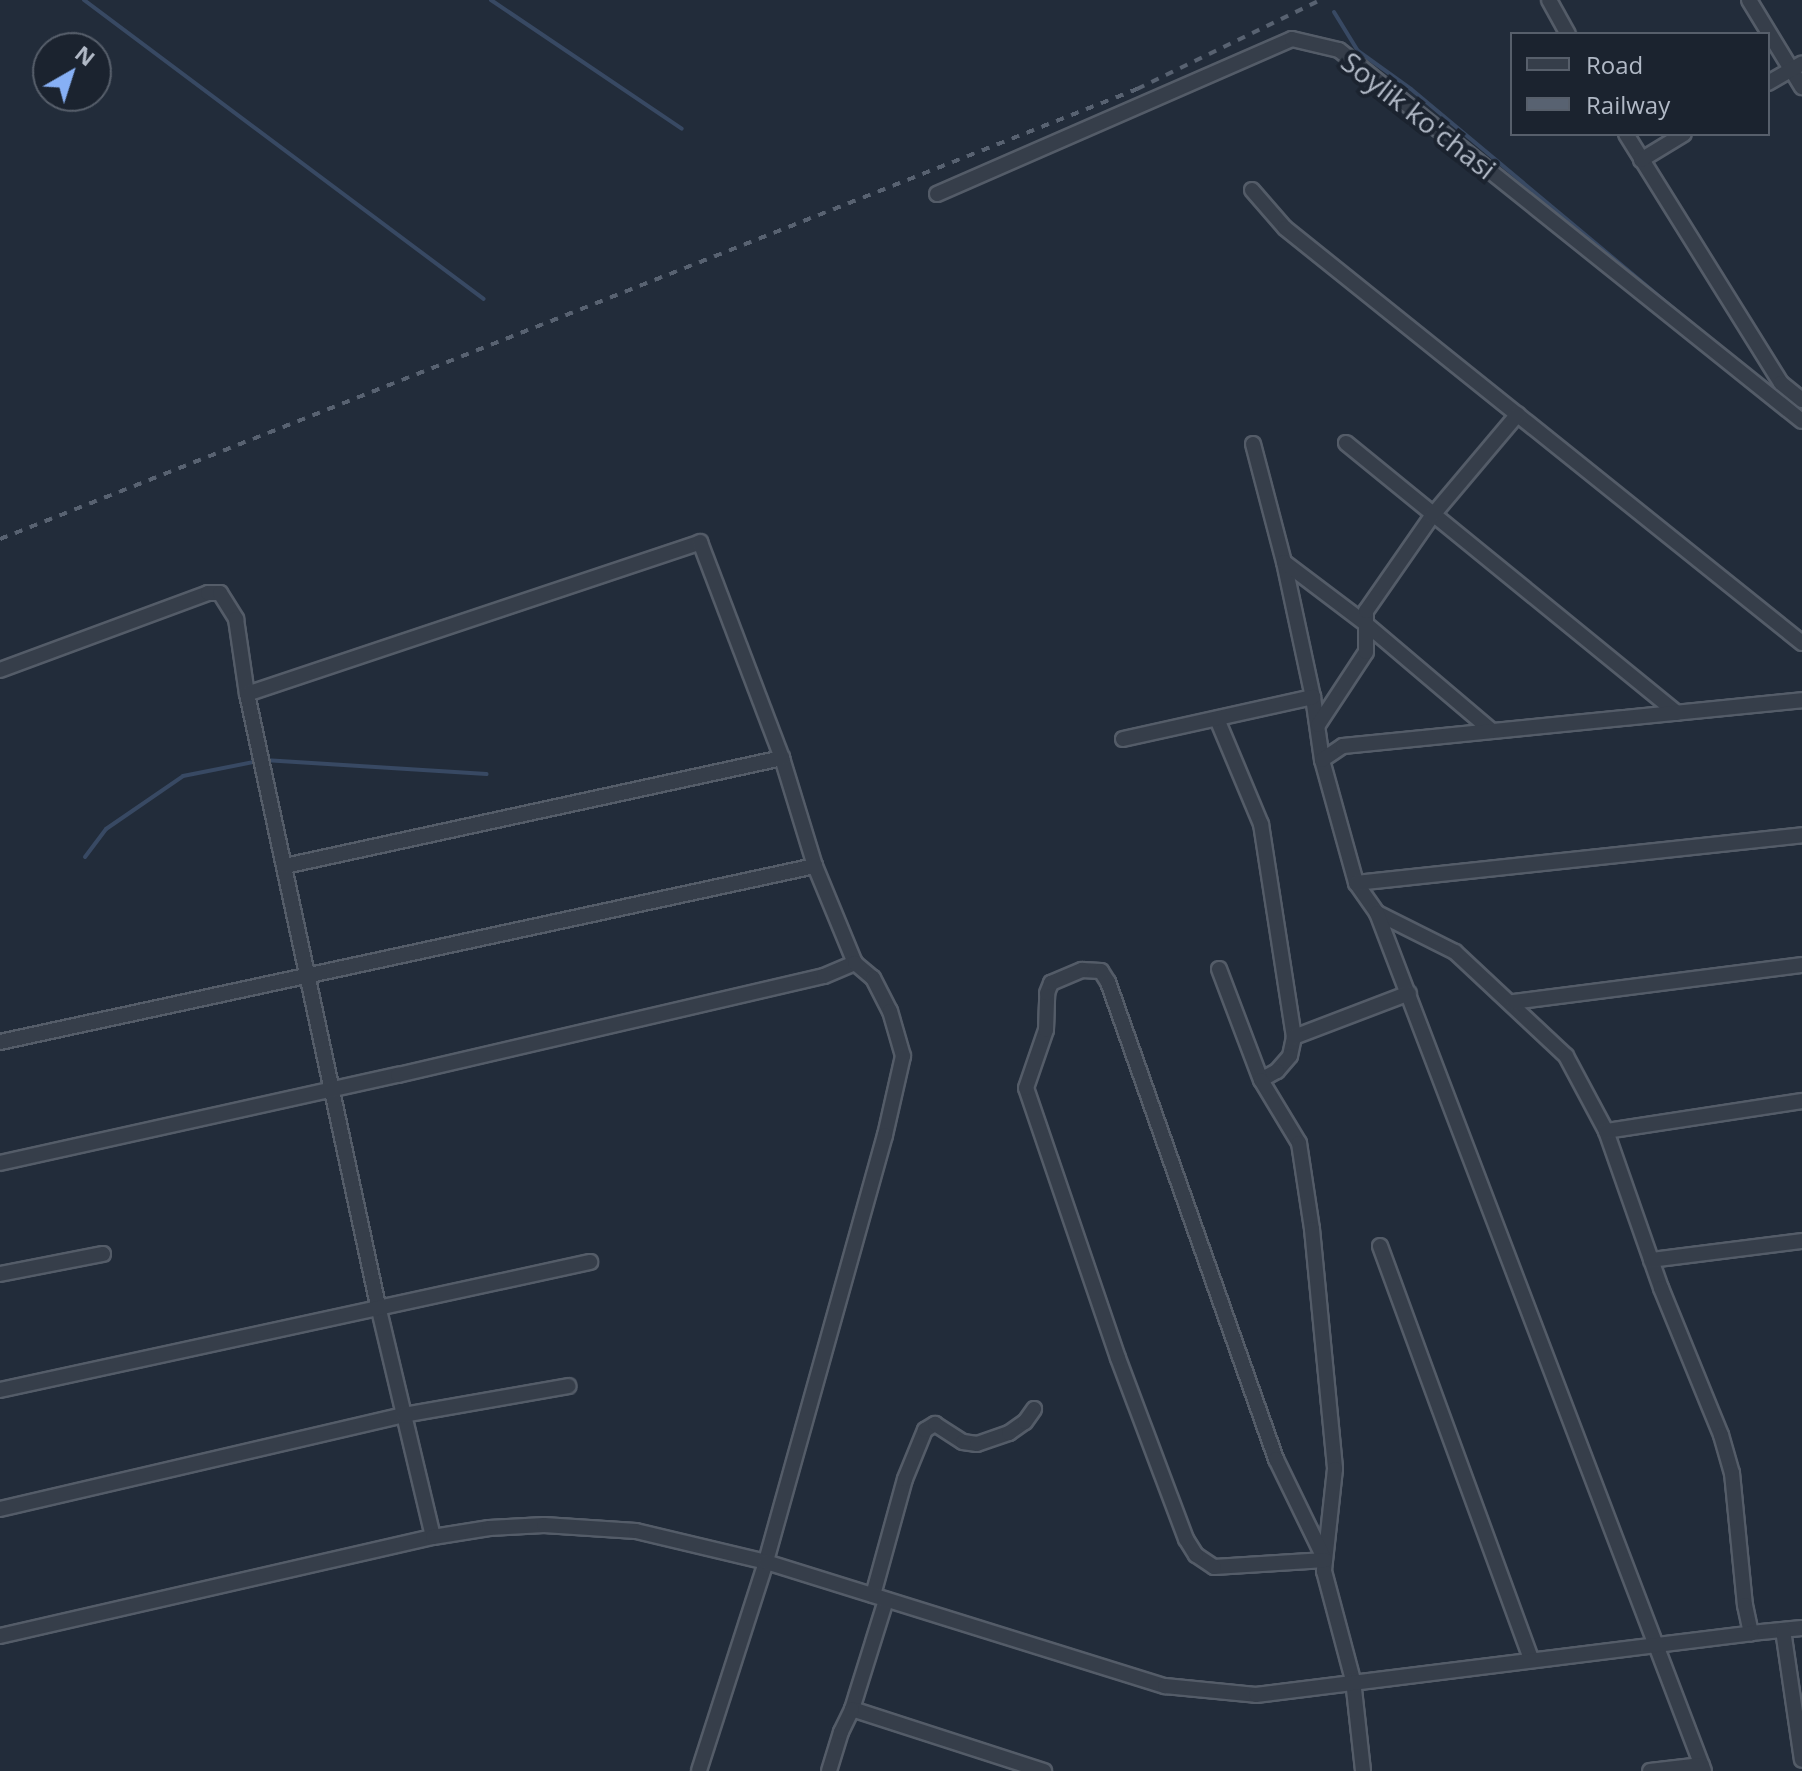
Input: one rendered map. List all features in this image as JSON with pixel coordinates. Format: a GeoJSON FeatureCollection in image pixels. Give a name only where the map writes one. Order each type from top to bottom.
{"type":"FeatureCollection","features":[{"type":"Feature","properties":{"kind":"street"},"geometry":{"type":"LineString","coordinates":[[1549,0],[1567,32]]}},
{"type":"Feature","properties":{"kind":"street"},"geometry":{"type":"LineString","coordinates":[[1749,0],[1797,66],[1802,87]]}},
{"type":"Feature","properties":{"kind":"street","name":"Soylik ko'chasi"},"geometry":{"type":"LineString","coordinates":[[937,194],[1292,39],[1339,50],[1802,421]]}},
{"type":"Feature","properties":{"kind":"street"},"geometry":{"type":"LineString","coordinates":[[1770,82],[1797,66]]}},
{"type":"Feature","properties":{"kind":"street"},"geometry":{"type":"LineString","coordinates":[[1627,136],[1781,383],[1802,400]]}},
{"type":"Feature","properties":{"kind":"street"},"geometry":{"type":"LineString","coordinates":[[1641,160],[1681,136]]}},
{"type":"Feature","properties":{"kind":"street"},"geometry":{"type":"LineString","coordinates":[[1252,190],[1285,228],[1802,643]]}},
{"type":"Feature","properties":{"kind":"street"},"geometry":{"type":"LineString","coordinates":[[1771,396],[1781,383]]}},
{"type":"Feature","properties":{"kind":"street"},"geometry":{"type":"LineString","coordinates":[[1318,725],[1366,652],[1366,611],[1432,516],[1518,414]]}},
{"type":"Feature","properties":{"kind":"street"},"geometry":{"type":"LineString","coordinates":[[1346,443],[1677,713]]}},
{"type":"Feature","properties":{"kind":"street"},"geometry":{"type":"LineString","coordinates":[[1253,444],[1284,562],[1313,697],[1322,760],[1356,883],[1377,913],[1409,993],[1703,1768],[1650,1771]]}},
{"type":"Feature","properties":{"kind":"street"},"geometry":{"type":"LineString","coordinates":[[247,694],[700,542],[737,648],[782,758],[815,866],[855,963],[873,978],[890,1011],[903,1056],[881,1149],[766,1562],[699,1771]]}},
{"type":"Feature","properties":{"kind":"street"},"geometry":{"type":"LineString","coordinates":[[1284,562],[1366,624],[1492,731]]}},
{"type":"Feature","properties":{"kind":"street"},"geometry":{"type":"LineString","coordinates":[[0,670],[208,593],[220,593],[236,619],[247,694],[306,973],[379,1310],[433,1537]]}},
{"type":"Feature","properties":{"kind":"street"},"geometry":{"type":"LineString","coordinates":[[1123,739],[1313,697]]}},
{"type":"Feature","properties":{"kind":"street"},"geometry":{"type":"LineString","coordinates":[[1322,760],[1343,746],[1802,700]]}},
{"type":"Feature","properties":{"kind":"street"},"geometry":{"type":"LineString","coordinates":[[1217,719],[1261,824],[1294,1037],[1290,1056],[1277,1071],[1261,1080]]}},
{"type":"Feature","properties":{"kind":"street"},"geometry":{"type":"LineString","coordinates":[[285,866],[782,758]]}},
{"type":"Feature","properties":{"kind":"street"},"geometry":{"type":"LineString","coordinates":[[1356,883],[1802,835]]}},
{"type":"Feature","properties":{"kind":"street"},"geometry":{"type":"LineString","coordinates":[[0,1042],[306,973],[815,866]]}},
{"type":"Feature","properties":{"kind":"street"},"geometry":{"type":"LineString","coordinates":[[1377,913],[1455,952],[1513,1002],[1566,1056],[1606,1131],[1651,1260],[1699,1375],[1732,1473],[1745,1605],[1751,1633]]}},
{"type":"Feature","properties":{"kind":"street"},"geometry":{"type":"LineString","coordinates":[[0,1163],[824,976],[855,963]]}},
{"type":"Feature","properties":{"kind":"street"},"geometry":{"type":"LineString","coordinates":[[1513,1002],[1802,965]]}},
{"type":"Feature","properties":{"kind":"street"},"geometry":{"type":"LineString","coordinates":[[1219,969],[1261,1080],[1299,1143],[1312,1229],[1335,1469],[1324,1571],[1353,1680],[1363,1771]]}},
{"type":"Feature","properties":{"kind":"street"},"geometry":{"type":"LineString","coordinates":[[1082,970],[1101,971],[1108,982],[1276,1459],[1325,1560],[1214,1567],[1196,1555],[1186,1539],[1118,1358],[1026,1088],[1046,1030],[1047,993],[1051,983],[1066,976],[1082,970]]}},
{"type":"Feature","properties":{"kind":"street"},"geometry":{"type":"LineString","coordinates":[[1294,1037],[1409,993]]}},
{"type":"Feature","properties":{"kind":"street"},"geometry":{"type":"LineString","coordinates":[[1606,1131],[1802,1101]]}},
{"type":"Feature","properties":{"kind":"street"},"geometry":{"type":"LineString","coordinates":[[1651,1260],[1802,1241]]}},
{"type":"Feature","properties":{"kind":"street"},"geometry":{"type":"LineString","coordinates":[[1380,1246],[1531,1658]]}},
{"type":"Feature","properties":{"kind":"street"},"geometry":{"type":"LineString","coordinates":[[0,1274],[103,1254]]}},
{"type":"Feature","properties":{"kind":"street"},"geometry":{"type":"LineString","coordinates":[[0,1390],[590,1262]]}},
{"type":"Feature","properties":{"kind":"street"},"geometry":{"type":"LineString","coordinates":[[0,1509],[404,1415],[568,1386]]}},
{"type":"Feature","properties":{"kind":"street"},"geometry":{"type":"LineString","coordinates":[[829,1771],[852,1709],[905,1479],[929,1425],[941,1426],[963,1442],[977,1444],[1009,1433],[1025,1422],[1034,1409]]}},
{"type":"Feature","properties":{"kind":"street"},"geometry":{"type":"LineString","coordinates":[[0,1636],[433,1537],[489,1528],[544,1525],[636,1531],[766,1562],[1165,1686],[1256,1695],[1531,1658],[1802,1628]]}},
{"type":"Feature","properties":{"kind":"street"},"geometry":{"type":"LineString","coordinates":[[1783,1630],[1802,1760]]}},
{"type":"Feature","properties":{"kind":"street"},"geometry":{"type":"LineString","coordinates":[[852,1709],[1044,1771]]}},
{"type":"Feature","properties":{"kind":"waterway"},"geometry":{"type":"LineString","coordinates":[[84,0],[483,299]]}},
{"type":"Feature","properties":{"kind":"waterway"},"geometry":{"type":"LineString","coordinates":[[491,0],[682,129]]}},
{"type":"Feature","properties":{"kind":"waterway"},"geometry":{"type":"LineString","coordinates":[[1334,12],[1358,51],[1411,89],[1714,342]]}},
{"type":"Feature","properties":{"kind":"waterway"},"geometry":{"type":"LineString","coordinates":[[85,857],[106,829],[183,776],[264,760],[487,774]]}},
{"type":"Feature","properties":{"kind":"railway"},"geometry":{"type":"LineString","coordinates":[[0,539],[1137,89],[1320,0]]}}]}
